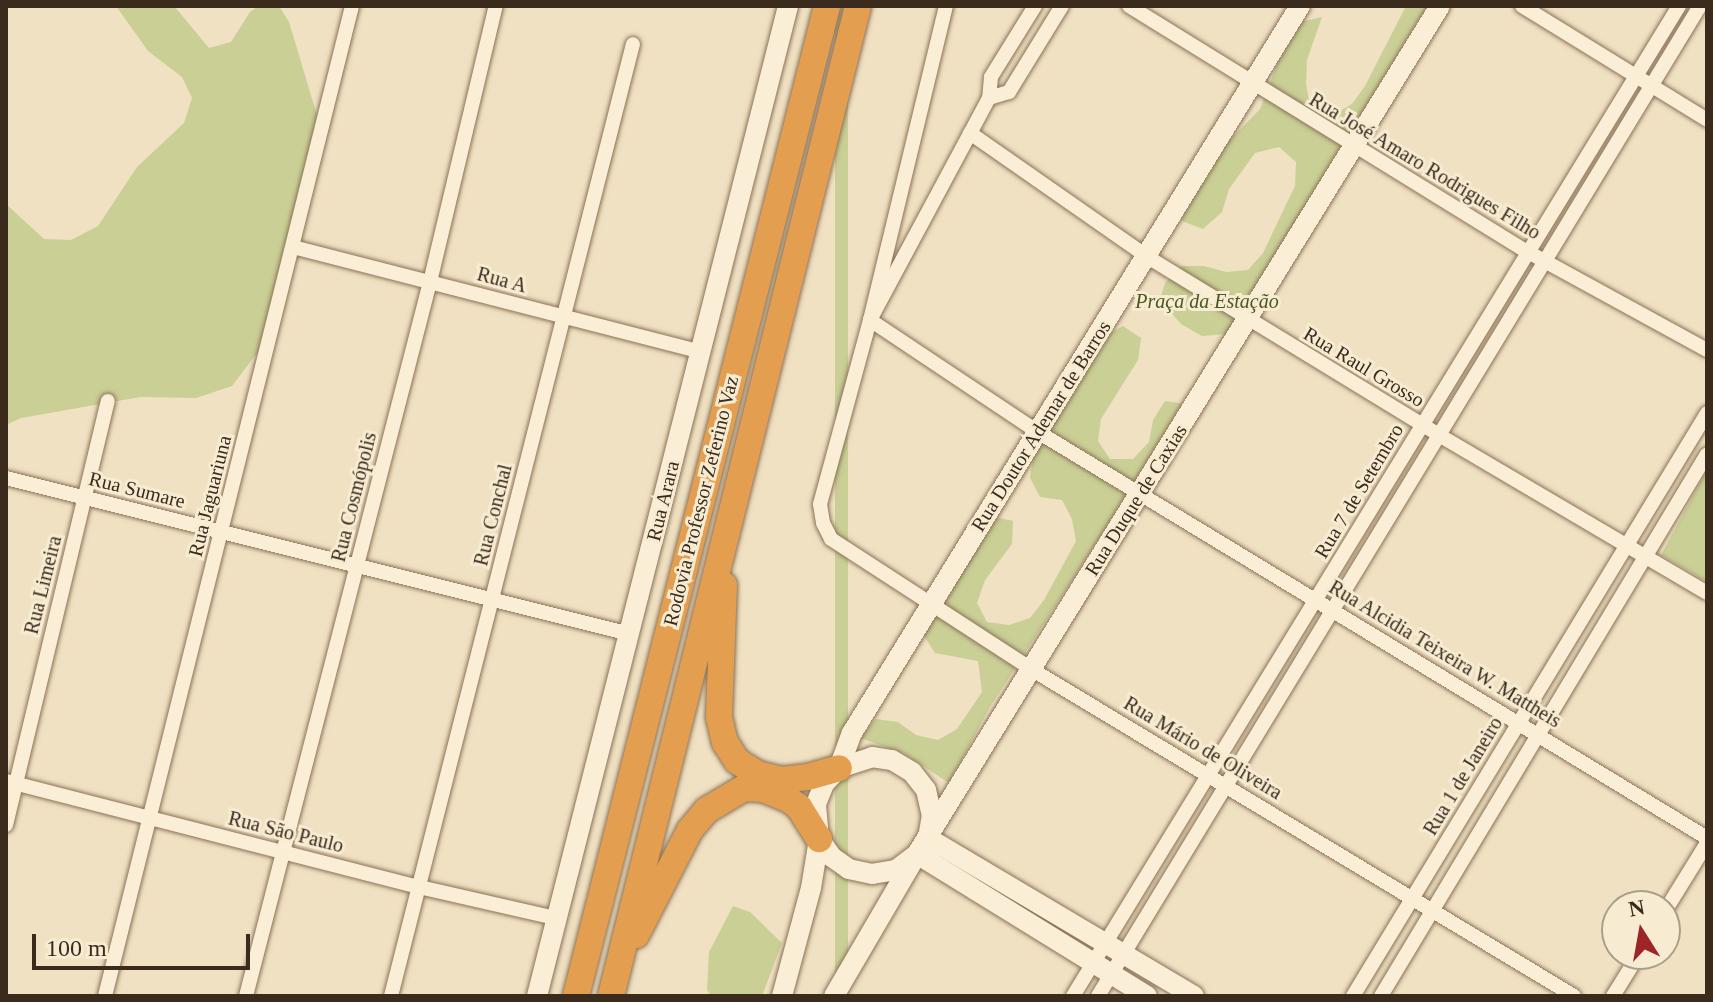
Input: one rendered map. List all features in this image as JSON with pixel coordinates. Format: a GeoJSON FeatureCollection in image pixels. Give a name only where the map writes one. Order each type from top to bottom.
{"type":"FeatureCollection","features":[{"type":"Feature","properties":{"kind":"highway","name":"Rodovia Professor Zeferino Vaz"},"geometry":{"type":"LineString","coordinates":[[576,996],[827,6]]}},
{"type":"Feature","properties":{"kind":"highway","name":"Rodovia Professor Zeferino Vaz"},"geometry":{"type":"LineString","coordinates":[[613,985],[858,6]]}},
{"type":"Feature","properties":{"kind":"highway"},"geometry":{"type":"LineString","coordinates":[[728,519],[719,717],[725,742],[737,761],[758,774],[782,780],[808,777],[839,768]]}},
{"type":"Feature","properties":{"kind":"highway"},"geometry":{"type":"LineString","coordinates":[[613,985],[690,830],[707,810],[744,788],[780,793],[799,807],[819,839]]}},
{"type":"Feature","properties":{"kind":"street","name":"Rua Jaguariuna"},"geometry":{"type":"LineString","coordinates":[[105,996],[352,6]]}},
{"type":"Feature","properties":{"kind":"street","name":"Rua Cosmópolis"},"geometry":{"type":"LineString","coordinates":[[246,996],[430,282],[496,6]]}},
{"type":"Feature","properties":{"kind":"street","name":"Rua Arara"},"geometry":{"type":"LineString","coordinates":[[537,996],[788,6]]}},
{"type":"Feature","properties":{"kind":"street"},"geometry":{"type":"LineString","coordinates":[[870,320],[946,6]]}},
{"type":"Feature","properties":{"kind":"street"},"geometry":{"type":"LineString","coordinates":[[870,320],[989,98],[991,77],[1035,6]]}},
{"type":"Feature","properties":{"kind":"street"},"geometry":{"type":"LineString","coordinates":[[989,98],[1009,92],[1062,6]]}},
{"type":"Feature","properties":{"kind":"street","name":"Rua José Amaro Rodrigues Filho"},"geometry":{"type":"LineString","coordinates":[[1129,6],[1353,147],[1528,252],[1707,350]]}},
{"type":"Feature","properties":{"kind":"street","name":"Rua Doutor Ademar de Barros"},"geometry":{"type":"LineString","coordinates":[[839,768],[852,733],[1300,6]]}},
{"type":"Feature","properties":{"kind":"street","name":"Rua Duque de Caxias"},"geometry":{"type":"LineString","coordinates":[[834,996],[922,846],[1440,6]]}},
{"type":"Feature","properties":{"kind":"street"},"geometry":{"type":"LineString","coordinates":[[1522,6],[1707,120]]}},
{"type":"Feature","properties":{"kind":"street","name":"Rua 7 de Setembro"},"geometry":{"type":"LineString","coordinates":[[1073,996],[1679,6]]}},
{"type":"Feature","properties":{"kind":"street","name":"Rua 7 de Setembro"},"geometry":{"type":"LineString","coordinates":[[1098,996],[1700,6]]}},
{"type":"Feature","properties":{"kind":"street","name":"Rua Conchal"},"geometry":{"type":"LineString","coordinates":[[391,996],[633,44]]}},
{"type":"Feature","properties":{"kind":"street","name":"Rua Raul Grosso"},"geometry":{"type":"LineString","coordinates":[[970,133],[1146,256],[1422,425],[1707,593]]}},
{"type":"Feature","properties":{"kind":"street","name":"Rua A"},"geometry":{"type":"LineString","coordinates":[[293,247],[701,352]]}},
{"type":"Feature","properties":{"kind":"street","name":"Rua Alcidia Teixeira W. Mattheis"},"geometry":{"type":"LineString","coordinates":[[870,320],[1038,432],[1141,492],[1707,840]]}},
{"type":"Feature","properties":{"kind":"street","name":"Rua Mário de Oliveira"},"geometry":{"type":"LineString","coordinates":[[870,320],[820,504],[823,523],[831,539],[1031,669],[1413,896],[1574,996]]}},
{"type":"Feature","properties":{"kind":"street","name":"Rua Limeira"},"geometry":{"type":"LineString","coordinates":[[6,825],[11,782],[108,401]]}},
{"type":"Feature","properties":{"kind":"street","name":"Rua 1 de Janeiro"},"geometry":{"type":"LineString","coordinates":[[1353,996],[1707,413]]}},
{"type":"Feature","properties":{"kind":"street"},"geometry":{"type":"LineString","coordinates":[[1381,996],[1707,454]]}},
{"type":"Feature","properties":{"kind":"street","name":"Rua Sumare"},"geometry":{"type":"LineString","coordinates":[[6,478],[630,634]]}},
{"type":"Feature","properties":{"kind":"street"},"geometry":{"type":"LineString","coordinates":[[782,996],[811,888],[819,839],[816,804],[824,784],[839,768],[872,757],[892,760],[912,772],[926,790],[932,815],[922,846],[896,870],[872,874],[849,869],[832,857],[819,839]]}},
{"type":"Feature","properties":{"kind":"street","name":"Rua São Paulo"},"geometry":{"type":"LineString","coordinates":[[11,782],[419,887],[556,918]]}},
{"type":"Feature","properties":{"kind":"street"},"geometry":{"type":"LineString","coordinates":[[1677,890],[1707,840]]}},
{"type":"Feature","properties":{"kind":"street"},"geometry":{"type":"LineString","coordinates":[[922,846],[1106,943],[1194,996]]}},
{"type":"Feature","properties":{"kind":"street"},"geometry":{"type":"LineString","coordinates":[[922,846],[1147,996]]}},
{"type":"Feature","properties":{"kind":"street"},"geometry":{"type":"LineString","coordinates":[[1613,996],[1629,970]]}},
{"type":"Feature","properties":{"kind":"green space"},"geometry":{"type":"Polygon","coordinates":[[[116,6],[174,6],[209,48],[231,42],[250,12],[258,6],[279,6],[289,22],[319,122],[260,349],[232,386],[196,398],[140,397],[21,418],[6,425],[6,204],[44,239],[71,240],[98,226],[137,167],[184,123],[192,98],[182,77],[148,51],[116,6]]]}},
{"type":"Feature","properties":{"kind":"green space"},"geometry":{"type":"Polygon","coordinates":[[[835,6],[848,6],[848,996],[835,996],[835,6]]]}},
{"type":"Feature","properties":{"kind":"green space","name":"Praça da Estação"},"geometry":{"type":"Polygon","coordinates":[[[1406,6],[1448,6],[1362,141],[1353,167],[1227,334],[1202,336],[1181,324],[1160,300],[1165,283],[1181,266],[1204,266],[1226,272],[1248,270],[1263,253],[1295,186],[1296,162],[1279,147],[1255,153],[1229,189],[1222,212],[1203,229],[1182,221],[1185,199],[1226,144],[1260,109],[1286,41],[1300,22],[1322,17],[1307,60],[1306,84],[1310,106],[1333,115],[1352,104],[1365,86],[1406,6]]]}},
{"type":"Feature","properties":{"kind":"green space"},"geometry":{"type":"Polygon","coordinates":[[[1123,326],[1141,338],[1138,360],[1101,419],[1098,441],[1110,459],[1133,459],[1149,442],[1153,420],[1165,401],[1186,404],[990,707],[949,783],[903,753],[860,738],[876,719],[898,722],[916,735],[938,740],[957,729],[982,692],[978,661],[935,653],[923,634],[991,516],[1013,521],[1012,544],[985,580],[977,603],[987,622],[1009,625],[1030,618],[1044,600],[1076,541],[1072,519],[1062,500],[1040,497],[1030,478],[1033,456],[1104,336],[1123,326]]]}},
{"type":"Feature","properties":{"kind":"green space"},"geometry":{"type":"Polygon","coordinates":[[[1707,470],[1707,582],[1661,555],[1707,470]]]}},
{"type":"Feature","properties":{"kind":"green space"},"geometry":{"type":"Polygon","coordinates":[[[733,906],[750,912],[782,943],[762,996],[711,996],[707,990],[709,952],[733,906]]]}}]}
